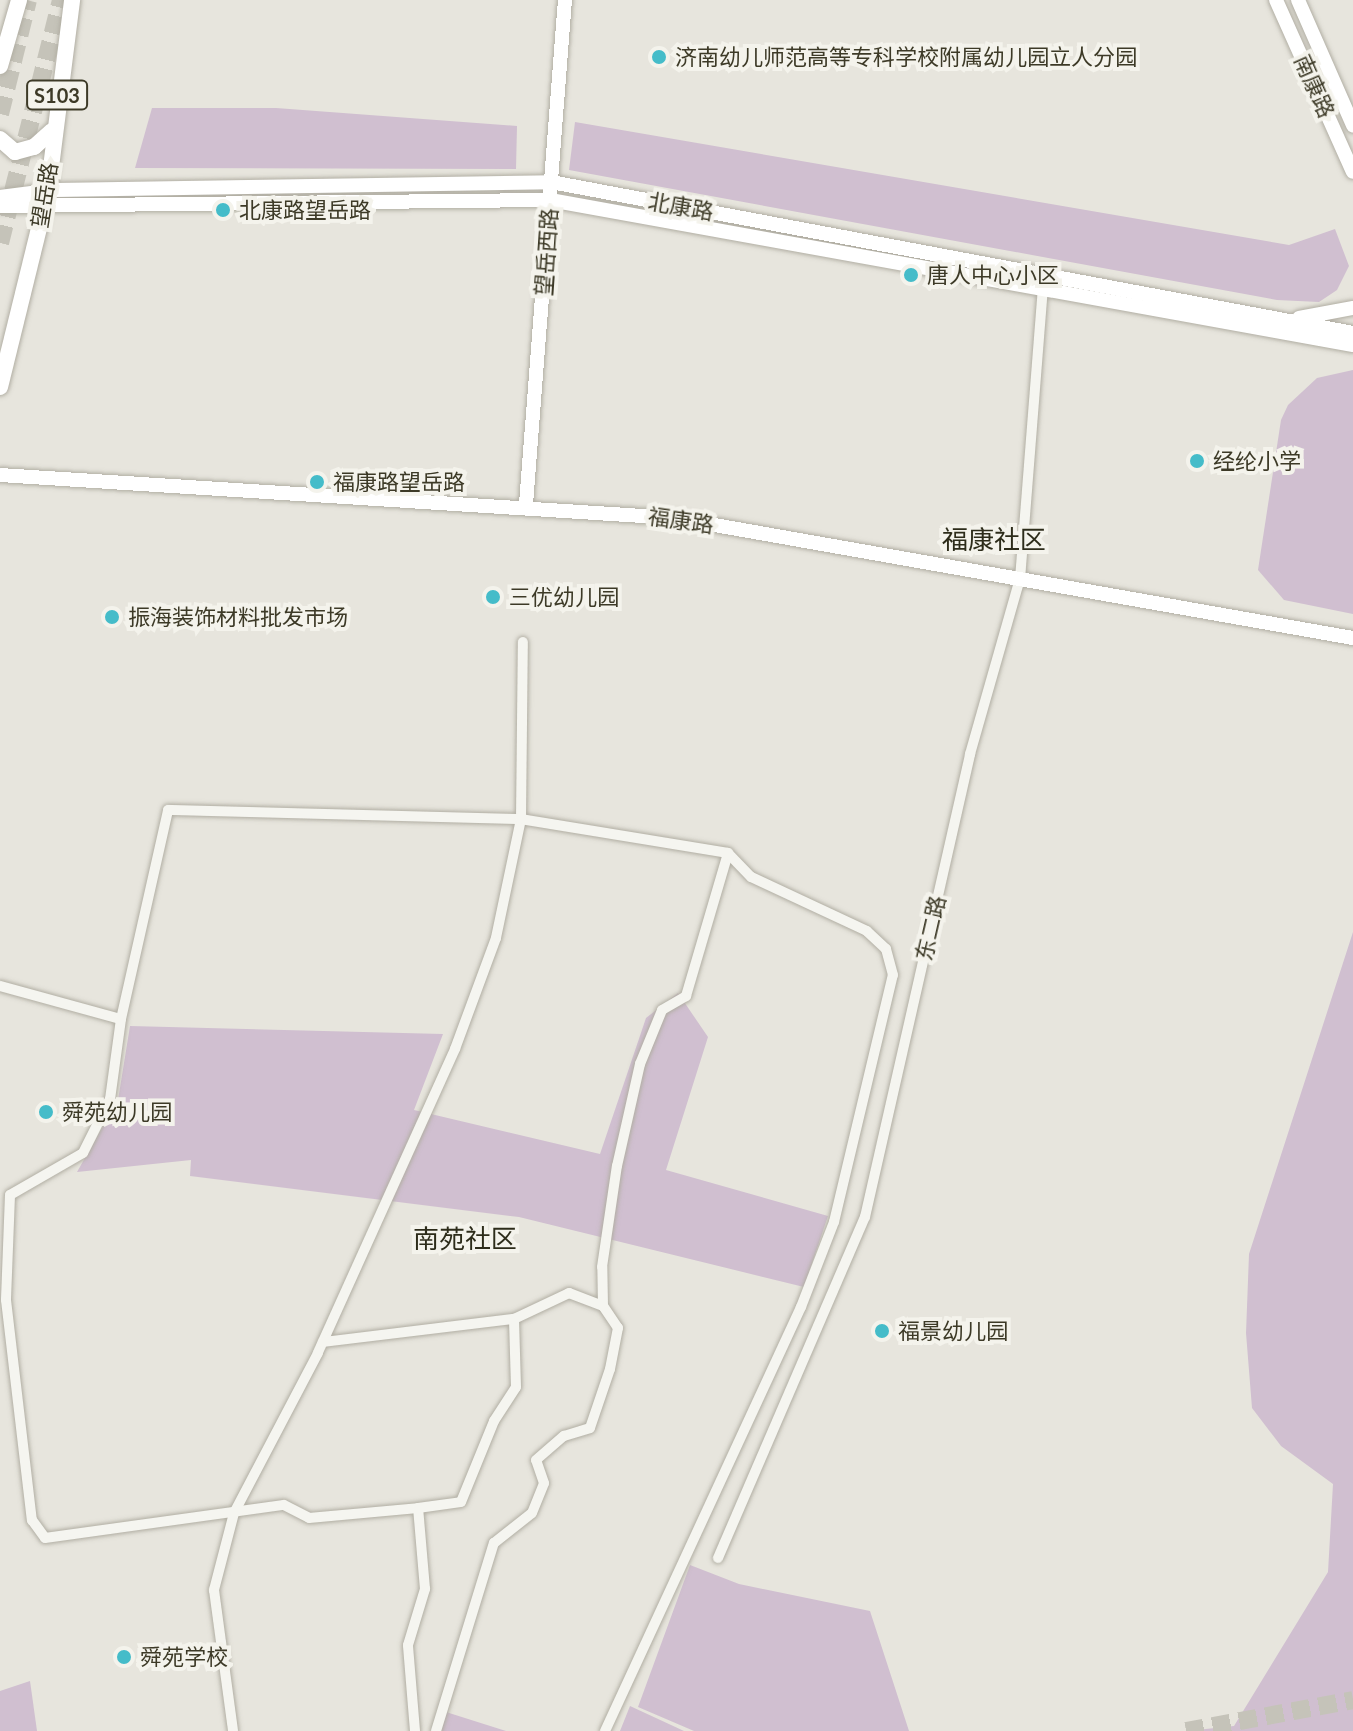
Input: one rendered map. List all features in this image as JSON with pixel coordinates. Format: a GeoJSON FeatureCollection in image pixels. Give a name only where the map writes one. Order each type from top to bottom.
{"type":"FeatureCollection","features":[{"type":"Feature","properties":{"kind":"main road","name":"S103"},"geometry":{"type":"LineString","coordinates":[[0,66],[19,0]]}},
{"type":"Feature","properties":{"kind":"main road","name":"望岳路"},"geometry":{"type":"LineString","coordinates":[[0,387],[45,208],[52,131],[72,0]]}},
{"type":"Feature","properties":{"kind":"main road","name":"望岳西路"},"geometry":{"type":"LineString","coordinates":[[526,504],[565,0]]}},
{"type":"Feature","properties":{"kind":"main road","name":"南康路"},"geometry":{"type":"LineString","coordinates":[[1276,0],[1353,172]]}},
{"type":"Feature","properties":{"kind":"main road","name":"南康路"},"geometry":{"type":"LineString","coordinates":[[1298,0],[1353,125]]}},
{"type":"Feature","properties":{"kind":"main road"},"geometry":{"type":"LineString","coordinates":[[0,139],[15,152],[34,147],[52,131]]}},
{"type":"Feature","properties":{"kind":"main road","name":"北康路"},"geometry":{"type":"LineString","coordinates":[[0,197],[48,191],[551,182],[1353,345]]}},
{"type":"Feature","properties":{"kind":"main road","name":"北康路"},"geometry":{"type":"LineString","coordinates":[[0,206],[45,208],[550,200],[1353,333]]}},
{"type":"Feature","properties":{"kind":"main road"},"geometry":{"type":"LineString","coordinates":[[1279,320],[1333,315],[1353,308]]}},
{"type":"Feature","properties":{"kind":"main road","name":"福康路"},"geometry":{"type":"LineString","coordinates":[[0,475],[526,504],[675,518],[1353,638]]}},
{"type":"Feature","properties":{"kind":"street","name":"东二路"},"geometry":{"type":"LineString","coordinates":[[718,1558],[865,1217],[970,754],[1020,579],[1044,280]]}},
{"type":"Feature","properties":{"kind":"street"},"geometry":{"type":"LineString","coordinates":[[233,1731],[214,1590],[234,1513],[323,1342],[460,1035],[496,938],[521,819],[523,642]]}},
{"type":"Feature","properties":{"kind":"street"},"geometry":{"type":"LineString","coordinates":[[514,1319],[516,1387],[494,1421],[461,1502],[309,1518],[284,1505],[45,1538],[32,1520],[6,1300],[10,1195],[83,1153],[110,1099],[121,1019],[168,810],[521,819],[728,853],[751,877],[867,931],[886,949],[893,975],[834,1222],[801,1307],[605,1731]]}},
{"type":"Feature","properties":{"kind":"street"},"geometry":{"type":"LineString","coordinates":[[436,1731],[494,1543],[532,1513],[544,1483],[536,1460],[564,1436],[590,1428],[618,1328],[603,1306],[602,1267],[617,1166],[640,1064],[662,1010],[686,996],[728,853]]}},
{"type":"Feature","properties":{"kind":"street"},"geometry":{"type":"LineString","coordinates":[[0,986],[121,1019]]}},
{"type":"Feature","properties":{"kind":"street"},"geometry":{"type":"LineString","coordinates":[[323,1342],[514,1319],[569,1293],[603,1306]]}},
{"type":"Feature","properties":{"kind":"street"},"geometry":{"type":"LineString","coordinates":[[415,1731],[408,1645],[425,1589],[418,1508]]}},
{"type":"Feature","properties":{"kind":"shaded area"},"geometry":{"type":"Polygon","coordinates":[[[152,108],[276,108],[517,126],[516,169],[135,168],[152,108]]]}},
{"type":"Feature","properties":{"kind":"shaded area"},"geometry":{"type":"Polygon","coordinates":[[[575,122],[1289,245],[1335,229],[1349,266],[1337,290],[1319,302],[1277,300],[569,170],[575,122]]]}},
{"type":"Feature","properties":{"kind":"shaded area"},"geometry":{"type":"Polygon","coordinates":[[[1353,370],[1353,614],[1284,600],[1258,570],[1281,420],[1288,405],[1317,378],[1353,370]]]}},
{"type":"Feature","properties":{"kind":"shaded area"},"geometry":{"type":"Polygon","coordinates":[[[1353,932],[1353,1731],[1187,1731],[1234,1726],[1328,1572],[1333,1484],[1281,1446],[1252,1408],[1246,1333],[1249,1254],[1353,932]]]}},
{"type":"Feature","properties":{"kind":"shaded area"},"geometry":{"type":"Polygon","coordinates":[[[678,993],[708,1037],[666,1170],[828,1216],[804,1287],[519,1217],[190,1176],[191,1160],[77,1172],[118,1100],[130,1026],[443,1034],[414,1110],[600,1154],[646,1018],[678,993]]]}},
{"type":"Feature","properties":{"kind":"shaded area"},"geometry":{"type":"Polygon","coordinates":[[[690,1565],[739,1584],[870,1611],[909,1731],[694,1731],[638,1707],[690,1565]]]}},
{"type":"Feature","properties":{"kind":"shaded area"},"geometry":{"type":"Polygon","coordinates":[[[30,1681],[37,1731],[0,1731],[0,1691],[30,1681]]]}},
{"type":"Feature","properties":{"kind":"shaded area"},"geometry":{"type":"Polygon","coordinates":[[[630,1706],[684,1731],[620,1731],[630,1706]]]}},
{"type":"Feature","properties":{"kind":"shaded area"},"geometry":{"type":"Polygon","coordinates":[[[446,1712],[506,1731],[440,1731],[446,1712]]]}},
{"type":"Feature","properties":{"kind":"tunnel"},"geometry":{"type":"LineString","coordinates":[[0,114],[28,0]]}},
{"type":"Feature","properties":{"kind":"tunnel"},"geometry":{"type":"LineString","coordinates":[[0,243],[61,0]]}},
{"type":"Feature","properties":{"kind":"tunnel"},"geometry":{"type":"LineString","coordinates":[[1186,1731],[1353,1700]]}},
{"type":"Feature","properties":{"kind":"place","name":"济南幼儿师范高等专科学校附属幼儿园立人分园"},"geometry":{"type":"Point","coordinates":[659,57]}},
{"type":"Feature","properties":{"kind":"place","name":"北康路望岳路"},"geometry":{"type":"Point","coordinates":[223,210]}},
{"type":"Feature","properties":{"kind":"place","name":"唐人中心小区"},"geometry":{"type":"Point","coordinates":[911,275]}},
{"type":"Feature","properties":{"kind":"place","name":"经纶小学"},"geometry":{"type":"Point","coordinates":[1197,461]}},
{"type":"Feature","properties":{"kind":"place","name":"福康路望岳路"},"geometry":{"type":"Point","coordinates":[317,482]}},
{"type":"Feature","properties":{"kind":"place","name":"三优幼儿园"},"geometry":{"type":"Point","coordinates":[493,597]}},
{"type":"Feature","properties":{"kind":"place","name":"振海装饰材料批发市场"},"geometry":{"type":"Point","coordinates":[112,617]}},
{"type":"Feature","properties":{"kind":"place","name":"舜苑幼儿园"},"geometry":{"type":"Point","coordinates":[46,1112]}},
{"type":"Feature","properties":{"kind":"place","name":"福景幼儿园"},"geometry":{"type":"Point","coordinates":[882,1331]}},
{"type":"Feature","properties":{"kind":"place","name":"舜苑学校"},"geometry":{"type":"Point","coordinates":[124,1657]}},
{"type":"Feature","properties":{"kind":"district","name":"福康社区"},"geometry":{"type":"Point","coordinates":[994,540]}},
{"type":"Feature","properties":{"kind":"district","name":"南苑社区"},"geometry":{"type":"Point","coordinates":[465,1239]}}]}
